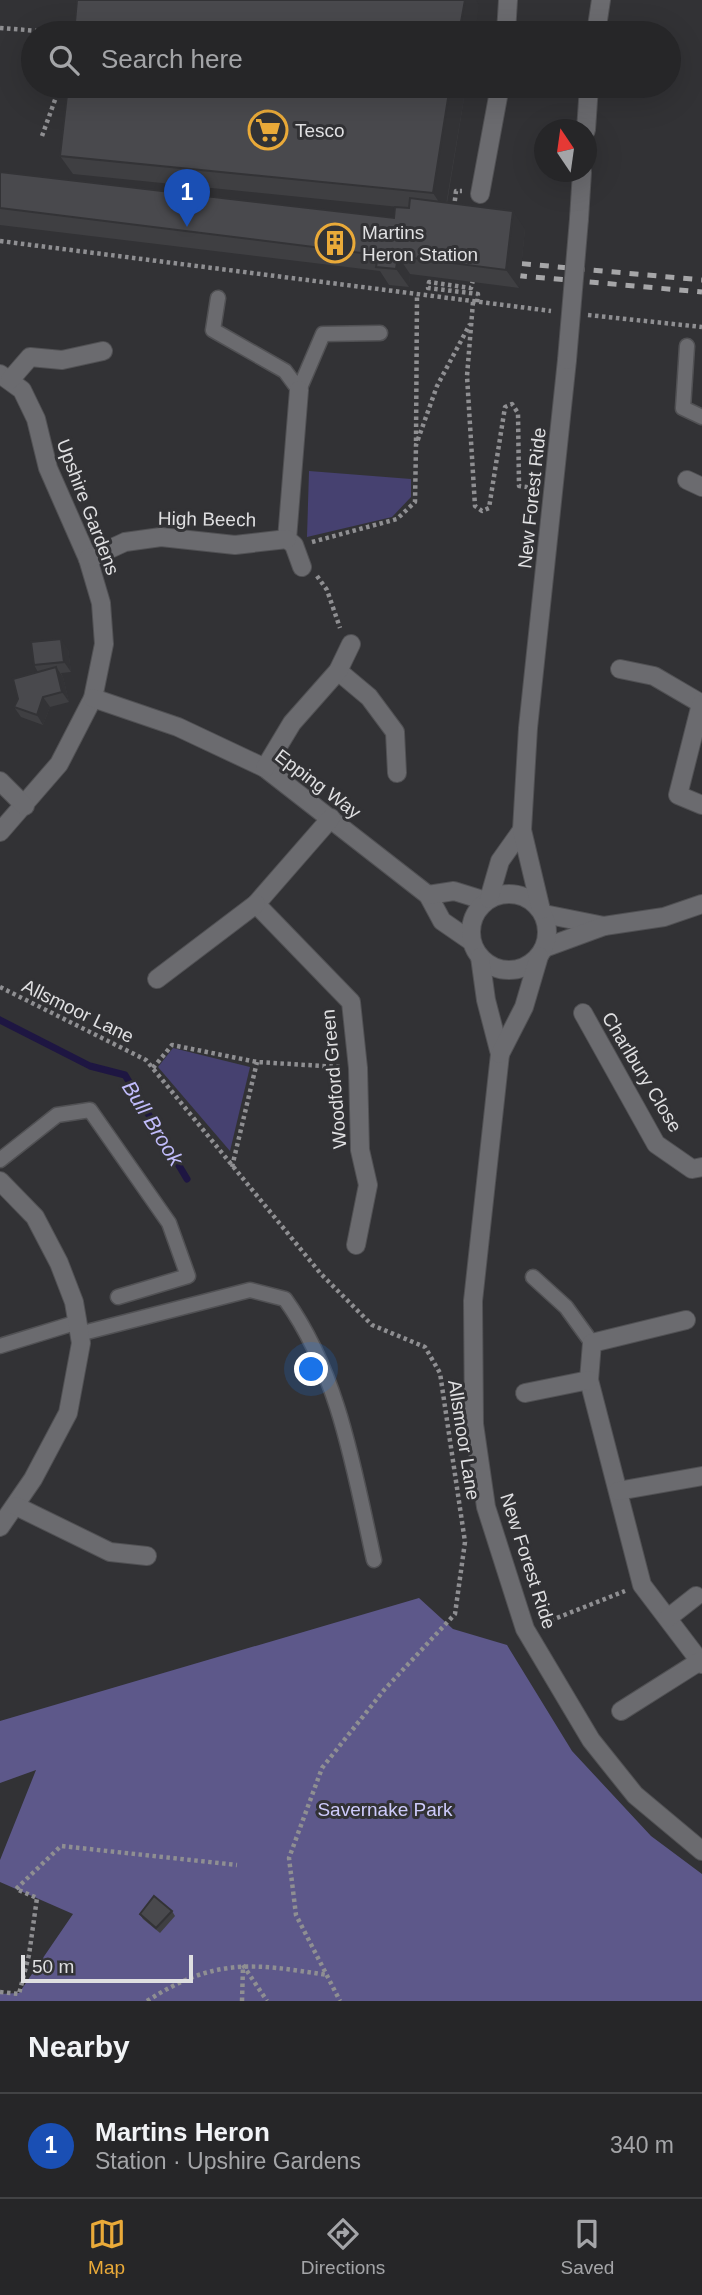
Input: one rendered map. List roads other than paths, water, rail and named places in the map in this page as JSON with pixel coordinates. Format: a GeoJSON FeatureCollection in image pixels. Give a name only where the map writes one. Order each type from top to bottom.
{"type":"FeatureCollection","features":[{"type":"Feature","properties":{"kind":"street"},"geometry":{"type":"LineString","coordinates":[[507,21],[509,0]]}},
{"type":"Feature","properties":{"kind":"street"},"geometry":{"type":"LineString","coordinates":[[598,21],[601,0]]}},
{"type":"Feature","properties":{"kind":"street"},"geometry":{"type":"LineString","coordinates":[[480,194],[498,98]]}},
{"type":"Feature","properties":{"kind":"street"},"geometry":{"type":"LineString","coordinates":[[587,119],[589,98]]}},
{"type":"Feature","properties":{"kind":"street","name":"New Forest Ride"},"geometry":{"type":"LineString","coordinates":[[500,1054],[524,1007],[547,937],[522,830],[528,728],[567,360],[581,182]]}},
{"type":"Feature","properties":{"kind":"street","name":"Upshire Gardens"},"geometry":{"type":"LineString","coordinates":[[0,832],[60,764],[93,698],[104,644],[101,603],[88,559],[48,468],[30,405],[22,390],[5,377],[30,357],[62,360],[103,351]]}},
{"type":"Feature","properties":{"kind":"street"},"geometry":{"type":"LineString","coordinates":[[299,390],[294,545],[307,568]]}},
{"type":"Feature","properties":{"kind":"street","name":"High Beech"},"geometry":{"type":"LineString","coordinates":[[88,559],[125,542],[161,537],[235,545],[295,541]]}},
{"type":"Feature","properties":{"kind":"street"},"geometry":{"type":"LineString","coordinates":[[265,768],[292,723],[338,671],[351,644]]}},
{"type":"Feature","properties":{"kind":"street"},"geometry":{"type":"LineString","coordinates":[[620,669],[654,676],[701,704],[678,795],[702,805]]}},
{"type":"Feature","properties":{"kind":"street"},"geometry":{"type":"LineString","coordinates":[[338,671],[369,696],[395,732],[397,773]]}},
{"type":"Feature","properties":{"kind":"street","name":"Epping Way"},"geometry":{"type":"LineString","coordinates":[[93,698],[178,727],[265,768],[428,895],[442,920],[471,941]]}},
{"type":"Feature","properties":{"kind":"street"},"geometry":{"type":"LineString","coordinates":[[0,781],[25,806]]}},
{"type":"Feature","properties":{"kind":"street"},"geometry":{"type":"LineString","coordinates":[[157,979],[256,904],[331,818]]}},
{"type":"Feature","properties":{"kind":"street"},"geometry":{"type":"LineString","coordinates":[[471,941],[473,919],[487,900],[500,861],[522,830]]}},
{"type":"Feature","properties":{"kind":"street"},"geometry":{"type":"LineString","coordinates":[[428,895],[454,891],[487,900],[511,893],[522,895],[542,912],[604,926]]}},
{"type":"Feature","properties":{"kind":"street","name":"Woodford Green"},"geometry":{"type":"LineString","coordinates":[[256,904],[351,1002],[358,1068],[360,1150],[369,1185],[356,1245]]}},
{"type":"Feature","properties":{"kind":"street"},"geometry":{"type":"LineString","coordinates":[[480,957],[503,970],[516,970],[542,952],[604,926],[664,917],[702,904]]}},
{"type":"Feature","properties":{"kind":"street","name":"New Forest Ride"},"geometry":{"type":"LineString","coordinates":[[471,941],[480,957],[486,1000],[500,1054],[473,1301],[474,1424],[486,1507],[525,1629],[591,1740],[635,1795],[702,1851]]}},
{"type":"Feature","properties":{"kind":"street","name":"Charlbury Close"},"geometry":{"type":"LineString","coordinates":[[583,1013],[656,1144],[692,1169],[702,1167]]}},
{"type":"Feature","properties":{"kind":"street"},"geometry":{"type":"LineString","coordinates":[[0,1181],[34,1217],[59,1263],[80,1343],[68,1413],[16,1506],[0,1527]]}},
{"type":"Feature","properties":{"kind":"street"},"geometry":{"type":"LineString","coordinates":[[621,1711],[701,1662],[642,1585],[589,1380],[592,1343],[686,1320]]}},
{"type":"Feature","properties":{"kind":"street"},"geometry":{"type":"LineString","coordinates":[[526,1393],[589,1380]]}},
{"type":"Feature","properties":{"kind":"street"},"geometry":{"type":"LineString","coordinates":[[618,1491],[702,1476]]}},
{"type":"Feature","properties":{"kind":"street"},"geometry":{"type":"LineString","coordinates":[[16,1506],[110,1552],[147,1556]]}},
{"type":"Feature","properties":{"kind":"street"},"geometry":{"type":"LineString","coordinates":[[668,1618],[696,1596]]}},
{"type":"Feature","properties":{"kind":"lane"},"geometry":{"type":"LineString","coordinates":[[218,298],[213,330],[285,371],[299,390]]}},
{"type":"Feature","properties":{"kind":"lane"},"geometry":{"type":"LineString","coordinates":[[299,390],[323,334],[380,333]]}},
{"type":"Feature","properties":{"kind":"lane"},"geometry":{"type":"LineString","coordinates":[[687,346],[683,408],[702,417]]}},
{"type":"Feature","properties":{"kind":"lane"},"geometry":{"type":"LineString","coordinates":[[0,1160],[57,1115],[90,1110],[169,1223],[188,1276],[118,1297]]}},
{"type":"Feature","properties":{"kind":"lane"},"geometry":{"type":"LineString","coordinates":[[533,1277],[566,1307],[592,1343]]}},
{"type":"Feature","properties":{"kind":"lane"},"geometry":{"type":"LineString","coordinates":[[0,1346],[250,1290],[285,1298],[308,1331],[346,1432],[374,1559]]}},
{"type":"Feature","properties":{"kind":"waterway","name":"Bull Brook"},"geometry":{"type":"LineString","coordinates":[[0,1020],[90,1066],[125,1075],[187,1179]]}},
{"type":"Feature","properties":{"kind":"railway"},"geometry":{"type":"LineString","coordinates":[[504,262],[702,280]]}},
{"type":"Feature","properties":{"kind":"railway"},"geometry":{"type":"LineString","coordinates":[[500,274],[702,292]]}},
{"type":"Feature","properties":{"kind":"place","name":"Tesco"},"geometry":{"type":"Point","coordinates":[268,130]}},
{"type":"Feature","properties":{"kind":"place","name":"Martins Heron"},"geometry":{"type":"Point","coordinates":[187,227]}},
{"type":"Feature","properties":{"kind":"place","name":"Martins Heron Station"},"geometry":{"type":"Point","coordinates":[335,243]}},
{"type":"Feature","properties":{"kind":"park label","name":"Savernake Park"},"geometry":{"type":"Point","coordinates":[385,1809]}}]}
